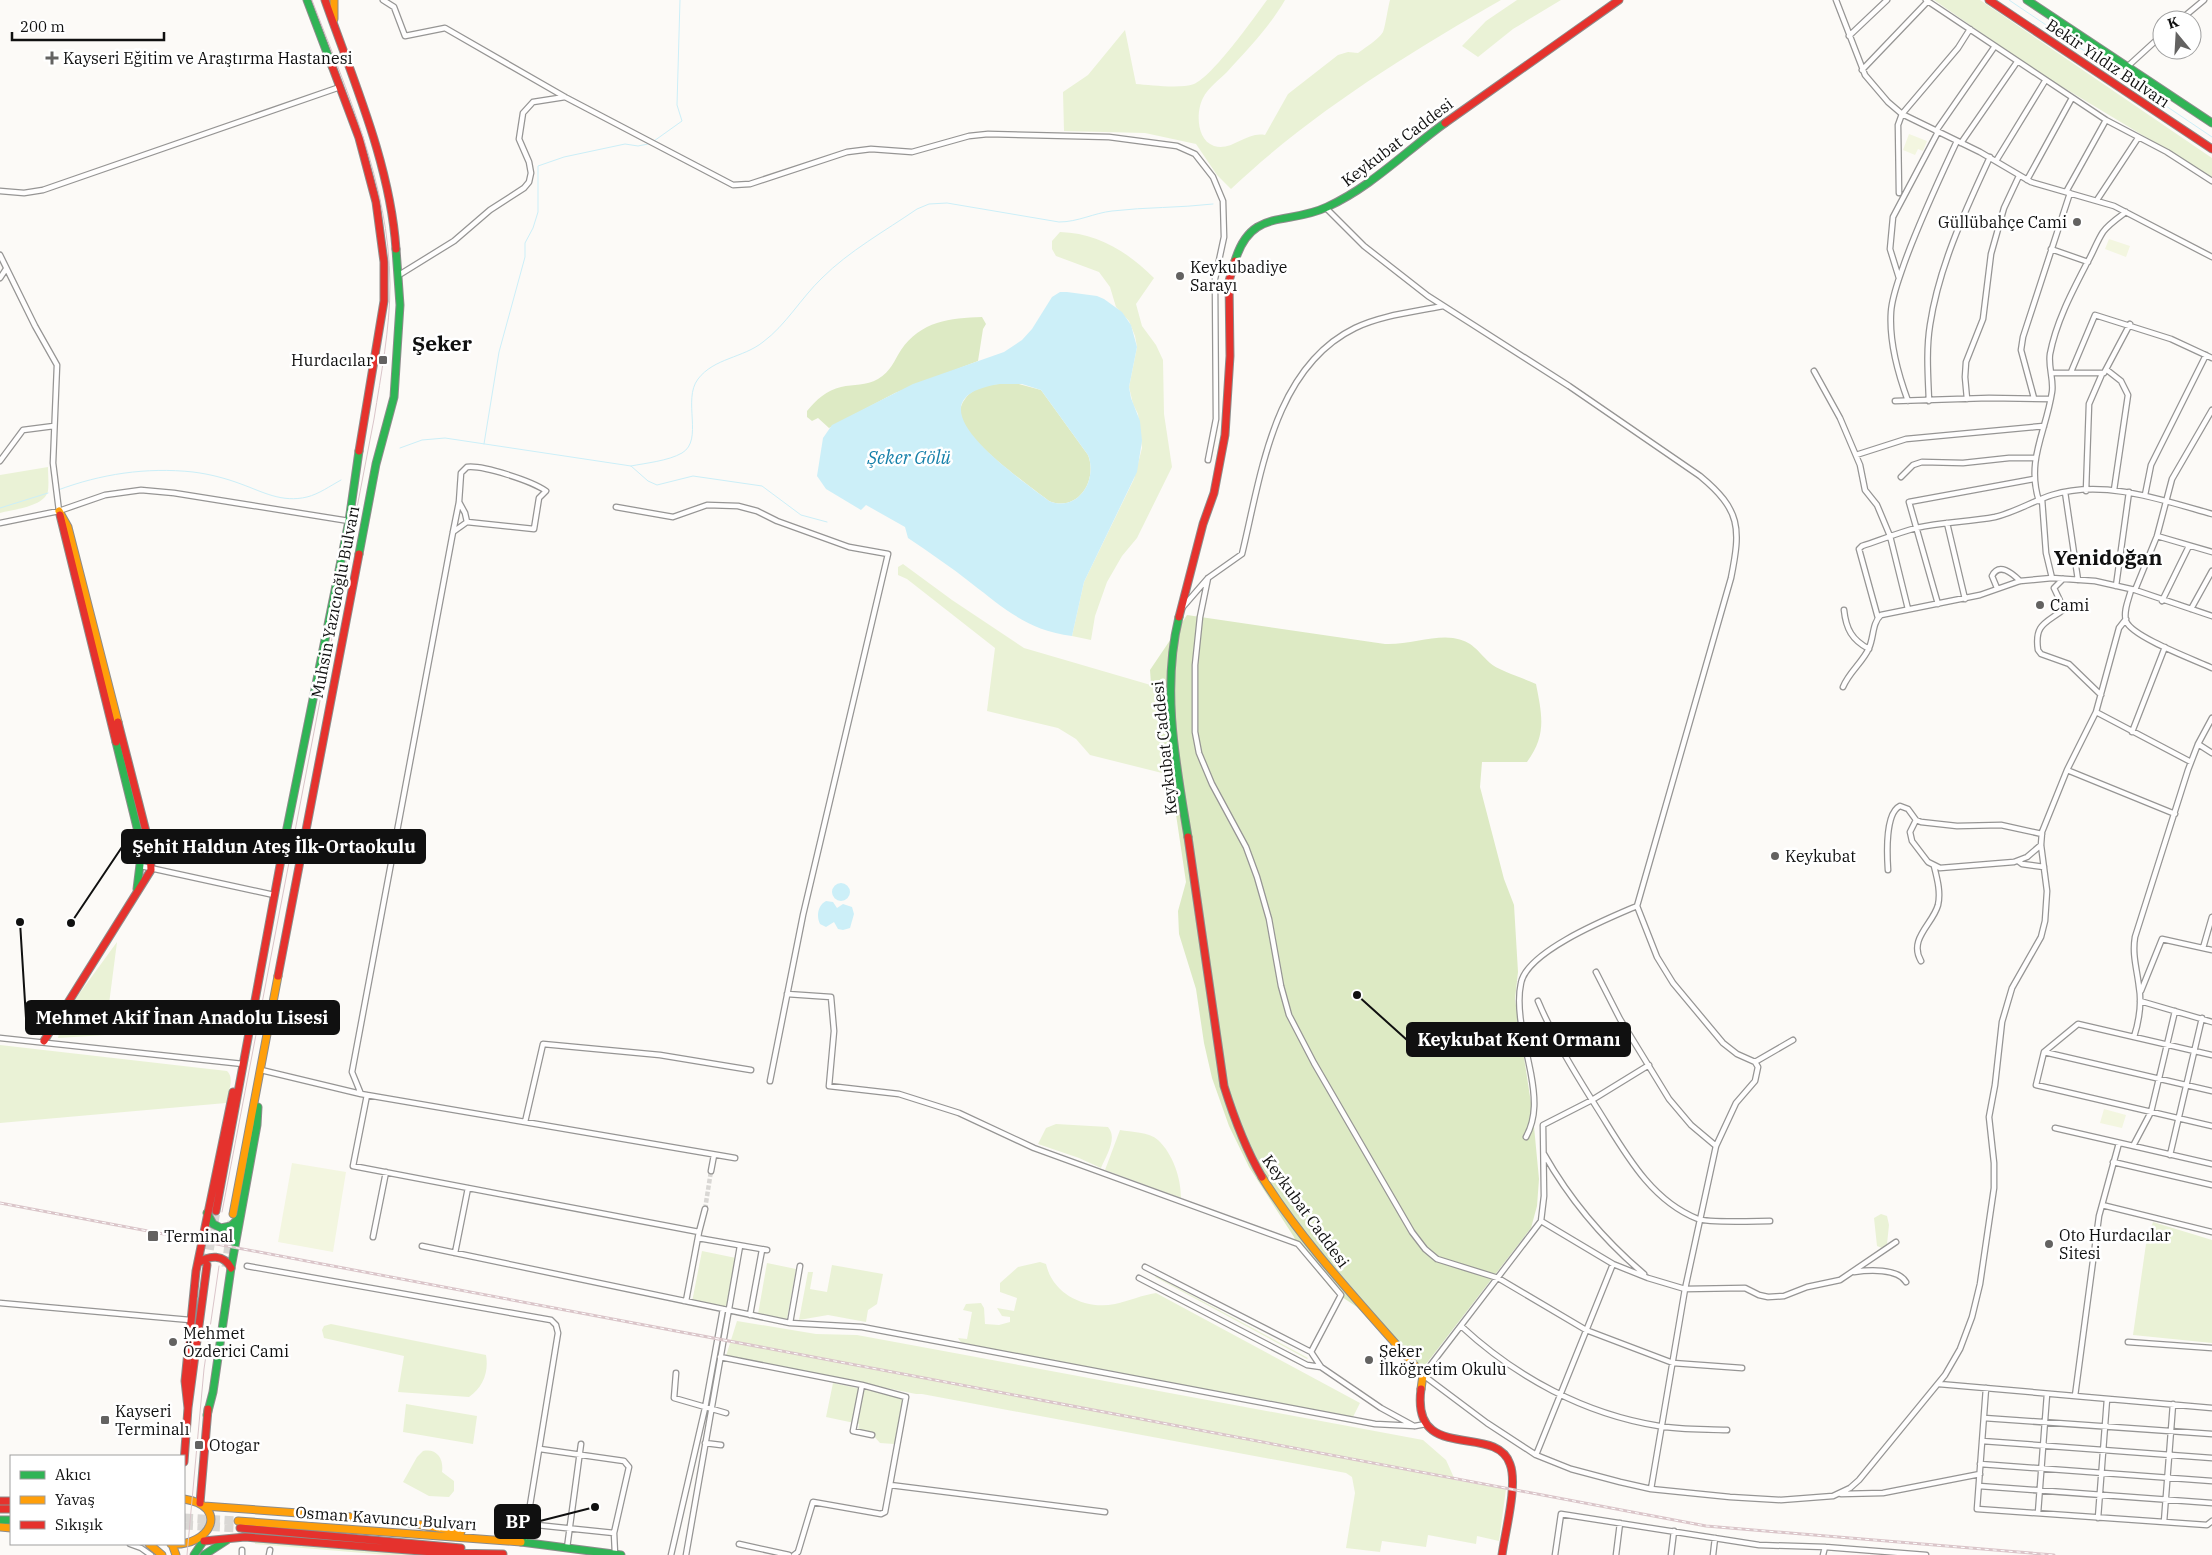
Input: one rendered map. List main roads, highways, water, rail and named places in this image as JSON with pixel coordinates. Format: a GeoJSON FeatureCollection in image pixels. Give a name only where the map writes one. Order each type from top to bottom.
{"type":"FeatureCollection","features":[{"type":"Feature","properties":{"kind":"main road","name":"Muhsin Yazıcıoğlu Bulvarı"},"geometry":{"type":"LineString","coordinates":[[216,1211],[294,789],[349,521],[368,388],[384,301],[384,262],[376,202],[359,138],[307,0]]}},
{"type":"Feature","properties":{"kind":"main road","name":"Muhsin Yazıcıoğlu Bulvarı"},"geometry":{"type":"LineString","coordinates":[[228,1268],[237,1215],[257,1125],[261,1070],[376,464],[393,404],[400,305],[395,231],[383,170],[325,0]]}},
{"type":"Feature","properties":{"kind":"main road"},"geometry":{"type":"LineString","coordinates":[[334,0],[334,27]]}},
{"type":"Feature","properties":{"kind":"main road","name":"Keykubat Caddesi"},"geometry":{"type":"LineString","coordinates":[[1502,1555],[1512,1482],[1512,1471],[1507,1457],[1495,1448],[1471,1441],[1439,1436],[1432,1432],[1422,1415],[1420,1403],[1423,1375],[1344,1285],[1265,1183],[1239,1132],[1224,1086],[1178,776],[1169,695],[1171,658],[1181,610],[1214,493],[1225,435],[1230,356],[1229,281],[1240,244],[1251,231],[1268,220],[1308,214],[1326,208],[1357,191],[1422,139],[1619,0]]}},
{"type":"Feature","properties":{"kind":"main road","name":"Bekir Yıldız Bulvarı"},"geometry":{"type":"LineString","coordinates":[[1989,0],[2212,149]]}},
{"type":"Feature","properties":{"kind":"main road","name":"Bekir Yıldız Bulvarı"},"geometry":{"type":"LineString","coordinates":[[2027,0],[2212,124]]}},
{"type":"Feature","properties":{"kind":"main road"},"geometry":{"type":"LineString","coordinates":[[44,1041],[136,892],[152,870],[150,847],[73,546],[68,527],[59,510],[142,848],[136,892]]}},
{"type":"Feature","properties":{"kind":"main road"},"geometry":{"type":"LineString","coordinates":[[188,1408],[185,1382],[190,1320],[198,1263],[230,1099],[243,1064]]}},
{"type":"Feature","properties":{"kind":"main road"},"geometry":{"type":"LineString","coordinates":[[207,1212],[210,1222],[222,1229],[235,1224],[237,1215]]}},
{"type":"Feature","properties":{"kind":"main road"},"geometry":{"type":"LineString","coordinates":[[198,1263],[206,1257],[223,1258],[229,1262],[211,1366],[202,1505]]}},
{"type":"Feature","properties":{"kind":"main road"},"geometry":{"type":"LineString","coordinates":[[185,1455],[188,1408],[206,1265]]}},
{"type":"Feature","properties":{"kind":"main road"},"geometry":{"type":"LineString","coordinates":[[185,1499],[192,1499],[202,1505],[209,1514],[211,1522],[210,1531],[194,1555]]}},
{"type":"Feature","properties":{"kind":"main road"},"geometry":{"type":"LineString","coordinates":[[202,1505],[394,1520],[506,1540]]}},
{"type":"Feature","properties":{"kind":"main road","name":"Osman Kavuncu Bulvarı"},"geometry":{"type":"LineString","coordinates":[[507,1554],[441,1545],[239,1524],[506,1540],[618,1555]]}},
{"type":"Feature","properties":{"kind":"main road"},"geometry":{"type":"LineString","coordinates":[[204,1555],[220,1544],[236,1537]]}},
{"type":"Feature","properties":{"kind":"main road"},"geometry":{"type":"LineString","coordinates":[[175,1545],[188,1549],[203,1542],[236,1537],[446,1553],[507,1554]]}},
{"type":"Feature","properties":{"kind":"main road"},"geometry":{"type":"LineString","coordinates":[[150,1545],[162,1555]]}},
{"type":"Feature","properties":{"kind":"water","name":"Şeker Gölü"},"geometry":{"type":"Polygon","coordinates":[[[1060,292],[1097,296],[1104,299],[1122,312],[1131,325],[1137,347],[1129,387],[1140,421],[1142,441],[1137,472],[1084,582],[1072,636],[1042,629],[1017,617],[908,538],[905,527],[866,505],[861,510],[826,489],[817,476],[823,438],[832,425],[913,384],[1004,352],[1022,340],[1032,329],[1052,297],[1060,292]],[[1000,384],[972,392],[961,405],[964,422],[976,439],[994,458],[1049,501],[1069,502],[1077,498],[1088,484],[1090,465],[1088,455],[1041,390],[1022,384],[1000,384]]]}},
{"type":"Feature","properties":{"kind":"water"},"geometry":{"type":"Polygon","coordinates":[[[841,883],[847,886],[850,892],[847,898],[841,901],[835,898],[832,892],[835,886],[841,883]]]}},
{"type":"Feature","properties":{"kind":"water"},"geometry":{"type":"Polygon","coordinates":[[[826,901],[833,902],[837,908],[843,904],[852,907],[854,914],[850,928],[838,929],[834,922],[826,927],[820,924],[818,911],[826,901]]]}},
{"type":"Feature","properties":{"kind":"waterway"},"geometry":{"type":"LineString","coordinates":[[654,141],[682,121],[677,105],[680,0]]}},
{"type":"Feature","properties":{"kind":"waterway"},"geometry":{"type":"LineString","coordinates":[[2009,0],[2212,137]]}},
{"type":"Feature","properties":{"kind":"waterway"},"geometry":{"type":"LineString","coordinates":[[484,444],[499,352],[525,257],[525,243],[533,228],[538,212],[538,166],[564,157],[625,144],[638,146],[648,144]]}},
{"type":"Feature","properties":{"kind":"waterway"},"geometry":{"type":"LineString","coordinates":[[631,466],[664,460],[682,453],[692,439],[692,398],[698,379],[720,362],[747,352],[763,342],[779,328],[814,286],[833,268],[855,250],[917,209],[929,204],[947,203],[1059,222],[1073,221],[1112,211],[1213,204]]}},
{"type":"Feature","properties":{"kind":"waterway"},"geometry":{"type":"LineString","coordinates":[[400,448],[422,440],[445,438],[631,466],[648,481],[657,485],[693,476],[762,486],[801,515],[827,522]]}},
{"type":"Feature","properties":{"kind":"waterway"},"geometry":{"type":"LineString","coordinates":[[58,490],[107,476],[158,470],[211,475],[273,496],[289,499],[316,494],[341,480]]}},
{"type":"Feature","properties":{"kind":"waterway"},"geometry":{"type":"LineString","coordinates":[[0,508],[48,493]]}},
{"type":"Feature","properties":{"kind":"tunnel"},"geometry":{"type":"LineString","coordinates":[[705,1209],[711,1171]]}},
{"type":"Feature","properties":{"kind":"tunnel"},"geometry":{"type":"LineString","coordinates":[[207,1263],[216,1211]]}},
{"type":"Feature","properties":{"kind":"tunnel"},"geometry":{"type":"LineString","coordinates":[[226,1267],[232,1221]]}},
{"type":"Feature","properties":{"kind":"tunnel"},"geometry":{"type":"LineString","coordinates":[[185,1518],[238,1521]]}},
{"type":"Feature","properties":{"kind":"tunnel"},"geometry":{"type":"LineString","coordinates":[[185,1525],[240,1528]]}},
{"type":"Feature","properties":{"kind":"tram line"},"geometry":{"type":"LineString","coordinates":[[222,1212],[374,419],[385,352],[388,318],[390,284],[388,247],[374,174],[352,104],[312,0]]}},
{"type":"Feature","properties":{"kind":"tram line"},"geometry":{"type":"LineString","coordinates":[[187,1555],[204,1369],[219,1266]]}},
{"type":"Feature","properties":{"kind":"railway"},"geometry":{"type":"LineString","coordinates":[[0,1203],[1706,1526],[2054,1555]]}},
{"type":"Feature","properties":{"kind":"place","name":"Kayseri Eğitim ve Araştırma Hastanesi"},"geometry":{"type":"Point","coordinates":[52,58]}},
{"type":"Feature","properties":{"kind":"place","name":"Güllübahçe Cami"},"geometry":{"type":"Point","coordinates":[2077,222]}},
{"type":"Feature","properties":{"kind":"place","name":"Keykubadiye Sarayı"},"geometry":{"type":"Point","coordinates":[1180,276]}},
{"type":"Feature","properties":{"kind":"place","name":"Hurdacılar"},"geometry":{"type":"Point","coordinates":[383,360]}},
{"type":"Feature","properties":{"kind":"place","name":"Cami"},"geometry":{"type":"Point","coordinates":[2040,605]}},
{"type":"Feature","properties":{"kind":"place","name":"Keykubat"},"geometry":{"type":"Point","coordinates":[1775,856]}},
{"type":"Feature","properties":{"kind":"place","name":"Mehmet Akif İnan Anadolu Lisesi"},"geometry":{"type":"Point","coordinates":[20,922]}},
{"type":"Feature","properties":{"kind":"place","name":"Şehit Haldun Ateş İlk-Ortaokulu"},"geometry":{"type":"Point","coordinates":[71,923]}},
{"type":"Feature","properties":{"kind":"place","name":"Keykubat Kent Ormanı"},"geometry":{"type":"Point","coordinates":[1357,995]}},
{"type":"Feature","properties":{"kind":"place","name":"Terminal"},"geometry":{"type":"Point","coordinates":[153,1236]}},
{"type":"Feature","properties":{"kind":"place","name":"Oto Hurdacılar Sitesi"},"geometry":{"type":"Point","coordinates":[2049,1244]}},
{"type":"Feature","properties":{"kind":"place","name":"Mehmet Özderici Cami"},"geometry":{"type":"Point","coordinates":[173,1342]}},
{"type":"Feature","properties":{"kind":"place","name":"Şeker İlköğretim Okulu"},"geometry":{"type":"Point","coordinates":[1369,1360]}},
{"type":"Feature","properties":{"kind":"place","name":"Kayseri Terminalı"},"geometry":{"type":"Point","coordinates":[105,1420]}},
{"type":"Feature","properties":{"kind":"place","name":"Otogar"},"geometry":{"type":"Point","coordinates":[199,1445]}},
{"type":"Feature","properties":{"kind":"place","name":"BP"},"geometry":{"type":"Point","coordinates":[595,1507]}},
{"type":"Feature","properties":{"kind":"district","name":"Şeker"},"geometry":{"type":"Point","coordinates":[442,343]}},
{"type":"Feature","properties":{"kind":"district","name":"Yenidoğan"},"geometry":{"type":"Point","coordinates":[2108,557]}}]}
